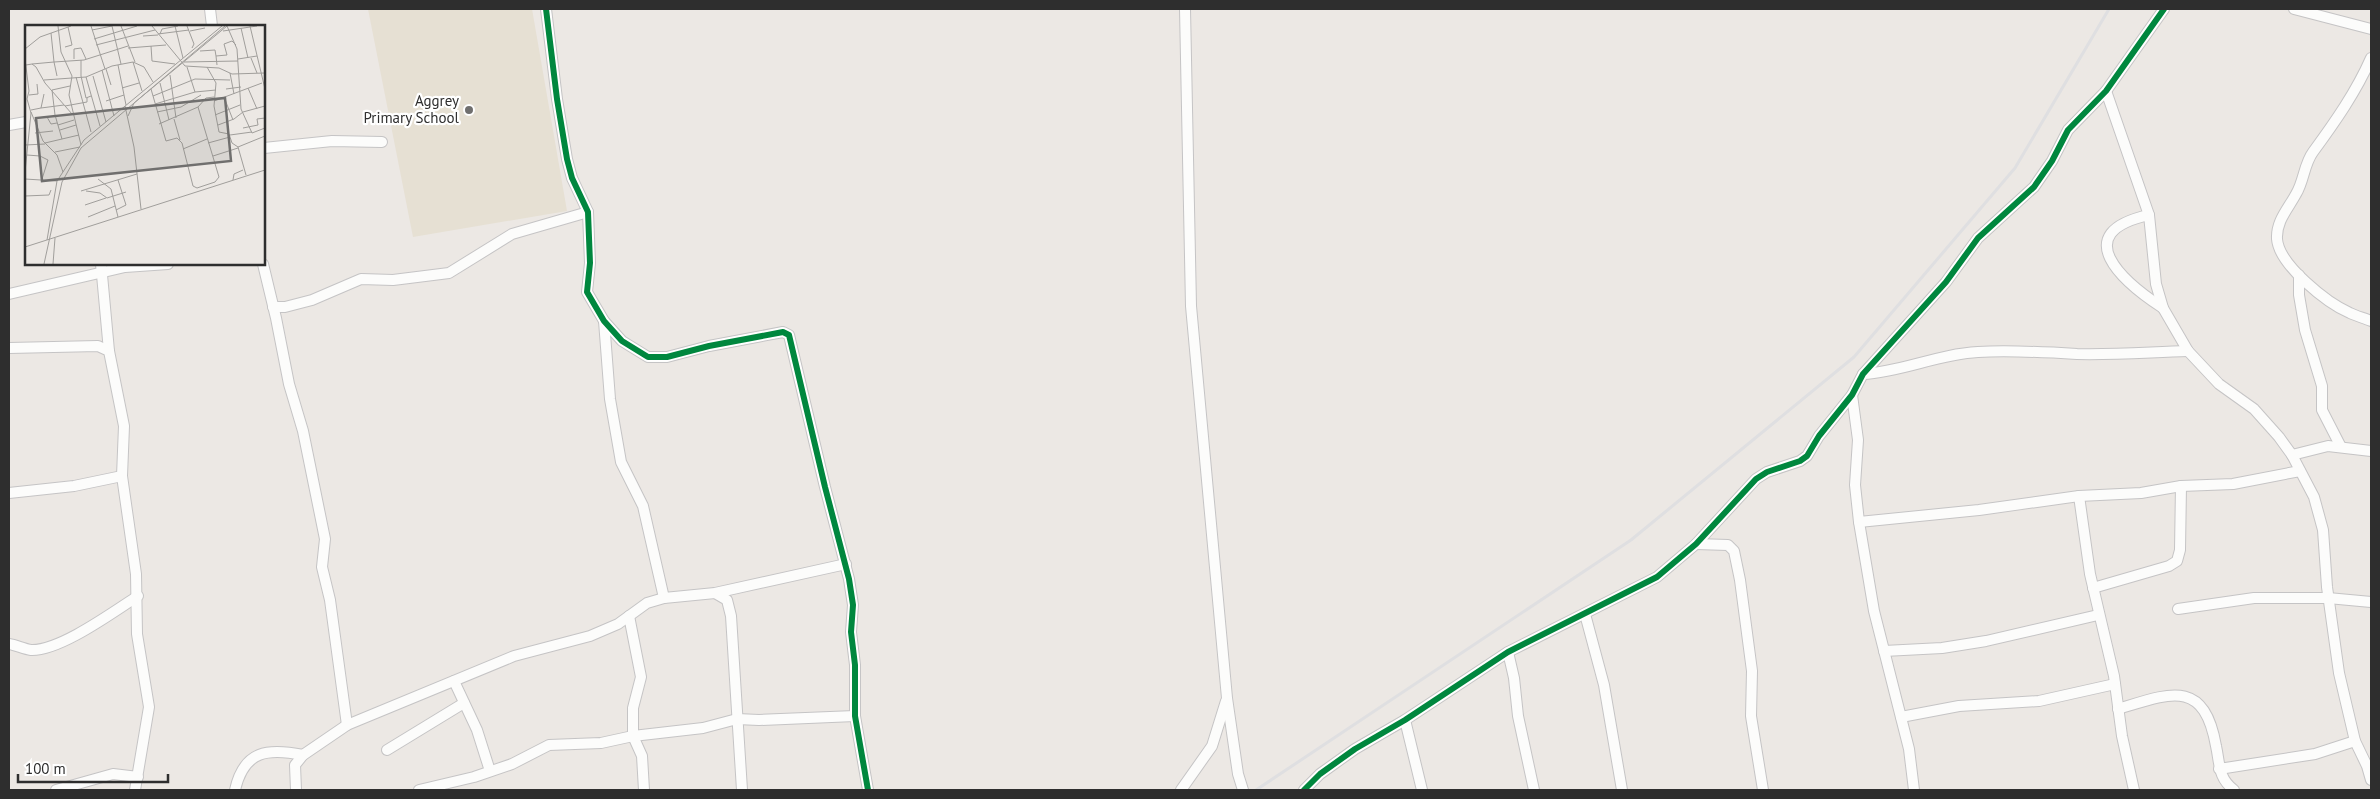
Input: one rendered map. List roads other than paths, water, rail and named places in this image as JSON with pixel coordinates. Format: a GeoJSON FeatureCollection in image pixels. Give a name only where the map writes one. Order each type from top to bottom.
{"type":"FeatureCollection","features":[{"type":"Feature","properties":{"kind":"street"},"geometry":{"type":"LineString","coordinates":[[210,9],[212,25]]}},
{"type":"Feature","properties":{"kind":"street"},"geometry":{"type":"LineString","coordinates":[[546,9],[557,99],[567,159],[572,178],[588,212],[590,263],[587,292],[604,321],[622,341],[648,357],[667,356],[783,332],[789,334],[825,487],[846,564],[853,605],[851,632],[855,665],[855,716],[868,790]]}},
{"type":"Feature","properties":{"kind":"street"},"geometry":{"type":"LineString","coordinates":[[1185,9],[1191,306],[1227,698],[1238,774],[1244,790]]}},
{"type":"Feature","properties":{"kind":"street"},"geometry":{"type":"LineString","coordinates":[[1304,790],[1320,774],[1341,759],[1405,720],[1508,652],[1656,577],[1696,544],[1756,479],[1767,472],[1800,461],[1807,456],[1819,436],[1852,395],[1862,374],[1946,282],[1978,238],[2034,187],[2052,162],[2068,130],[2106,91],[2164,9]]}},
{"type":"Feature","properties":{"kind":"street"},"geometry":{"type":"LineString","coordinates":[[2294,9],[2371,29]]}},
{"type":"Feature","properties":{"kind":"street"},"geometry":{"type":"LineString","coordinates":[[2371,58],[2363,76],[2338,118],[2313,152],[2298,192],[2280,219],[2277,238],[2281,252],[2299,275],[2328,300],[2349,313],[2371,321]]}},
{"type":"Feature","properties":{"kind":"street"},"geometry":{"type":"LineString","coordinates":[[2106,91],[2148,215],[2156,284],[2163,308],[2188,351],[2219,384],[2254,409],[2292,455],[2314,497],[2323,530],[2328,598],[2340,673],[2355,740],[2371,780]]}},
{"type":"Feature","properties":{"kind":"street"},"geometry":{"type":"LineString","coordinates":[[9,125],[25,122]]}},
{"type":"Feature","properties":{"kind":"street"},"geometry":{"type":"LineString","coordinates":[[265,148],[332,141],[382,142]]}},
{"type":"Feature","properties":{"kind":"street"},"geometry":{"type":"LineString","coordinates":[[273,307],[285,307],[312,300],[361,279],[393,280],[449,273],[512,234],[588,212]]}},
{"type":"Feature","properties":{"kind":"street"},"geometry":{"type":"LineString","coordinates":[[2148,215],[2131,219],[2118,228],[2108,237],[2105,250],[2112,265],[2133,286],[2163,308]]}},
{"type":"Feature","properties":{"kind":"street"},"geometry":{"type":"LineString","coordinates":[[9,294],[101,268],[154,265]]}},
{"type":"Feature","properties":{"kind":"street"},"geometry":{"type":"LineString","coordinates":[[263,265],[289,384],[303,431],[325,538],[322,567],[330,600],[347,725]]}},
{"type":"Feature","properties":{"kind":"street"},"geometry":{"type":"LineString","coordinates":[[101,268],[109,352],[124,426],[122,476],[138,596],[137,634],[149,707],[136,790]]}},
{"type":"Feature","properties":{"kind":"street"},"geometry":{"type":"LineString","coordinates":[[2299,275],[2299,295],[2305,330],[2322,386],[2322,410],[2341,447]]}},
{"type":"Feature","properties":{"kind":"street"},"geometry":{"type":"LineString","coordinates":[[604,321],[610,398],[621,462],[643,506],[664,598]]}},
{"type":"Feature","properties":{"kind":"street"},"geometry":{"type":"LineString","coordinates":[[9,348],[98,346],[109,352]]}},
{"type":"Feature","properties":{"kind":"street"},"geometry":{"type":"LineString","coordinates":[[1862,374],[1892,372],[1912,364],[1978,352],[2040,351],[2086,354],[2188,351]]}},
{"type":"Feature","properties":{"kind":"street"},"geometry":{"type":"LineString","coordinates":[[1852,395],[1858,440],[1854,486],[1859,522],[1874,611],[1909,749],[1914,790]]}},
{"type":"Feature","properties":{"kind":"street"},"geometry":{"type":"LineString","coordinates":[[2292,455],[2328,446],[2371,451]]}},
{"type":"Feature","properties":{"kind":"street"},"geometry":{"type":"LineString","coordinates":[[1859,522],[1979,510],[2079,496],[2141,493],[2181,486],[2233,484],[2300,471]]}},
{"type":"Feature","properties":{"kind":"street"},"geometry":{"type":"LineString","coordinates":[[9,493],[74,486],[122,476]]}},
{"type":"Feature","properties":{"kind":"street"},"geometry":{"type":"LineString","coordinates":[[2093,588],[2169,566],[2177,561],[2180,550],[2181,486]]}},
{"type":"Feature","properties":{"kind":"street"},"geometry":{"type":"LineString","coordinates":[[2079,496],[2098,615],[2115,684],[2134,790]]}},
{"type":"Feature","properties":{"kind":"street"},"geometry":{"type":"LineString","coordinates":[[1696,544],[1728,545],[1734,551],[1740,580],[1752,671],[1751,716],[1764,790]]}},
{"type":"Feature","properties":{"kind":"street"},"geometry":{"type":"LineString","coordinates":[[296,790],[295,765],[303,755],[347,725],[514,656],[590,636],[618,624],[647,603],[664,598],[716,593],[846,564]]}},
{"type":"Feature","properties":{"kind":"street"},"geometry":{"type":"LineString","coordinates":[[716,593],[727,600],[731,616],[742,790]]}},
{"type":"Feature","properties":{"kind":"street"},"geometry":{"type":"LineString","coordinates":[[9,644],[29,650],[50,646],[75,635],[138,596]]}},
{"type":"Feature","properties":{"kind":"street"},"geometry":{"type":"LineString","coordinates":[[2178,609],[2254,598],[2328,598],[2371,602]]}},
{"type":"Feature","properties":{"kind":"street"},"geometry":{"type":"LineString","coordinates":[[1585,614],[1604,685],[1622,790]]}},
{"type":"Feature","properties":{"kind":"street"},"geometry":{"type":"LineString","coordinates":[[1884,651],[1942,648],[1986,641],[2098,615]]}},
{"type":"Feature","properties":{"kind":"street"},"geometry":{"type":"LineString","coordinates":[[629,616],[640,677],[633,708],[633,736],[642,756],[644,790]]}},
{"type":"Feature","properties":{"kind":"street"},"geometry":{"type":"LineString","coordinates":[[1508,652],[1514,678],[1518,716],[1534,790]]}},
{"type":"Feature","properties":{"kind":"street"},"geometry":{"type":"LineString","coordinates":[[454,681],[477,730],[490,771]]}},
{"type":"Feature","properties":{"kind":"street"},"geometry":{"type":"LineString","coordinates":[[1901,717],[1959,706],[2039,702],[2115,684]]}},
{"type":"Feature","properties":{"kind":"street"},"geometry":{"type":"LineString","coordinates":[[2118,709],[2160,696],[2184,696],[2198,701],[2210,719],[2219,769],[2224,782],[2234,790]]}},
{"type":"Feature","properties":{"kind":"street"},"geometry":{"type":"LineString","coordinates":[[1181,790],[1212,746],[1227,698]]}},
{"type":"Feature","properties":{"kind":"street"},"geometry":{"type":"LineString","coordinates":[[387,750],[464,703]]}},
{"type":"Feature","properties":{"kind":"street"},"geometry":{"type":"LineString","coordinates":[[420,790],[512,764],[549,745],[601,743],[633,736],[703,728],[737,718],[759,720],[855,716]]}},
{"type":"Feature","properties":{"kind":"street"},"geometry":{"type":"LineString","coordinates":[[1405,720],[1422,790]]}},
{"type":"Feature","properties":{"kind":"street"},"geometry":{"type":"LineString","coordinates":[[2219,769],[2315,754],[2355,740]]}},
{"type":"Feature","properties":{"kind":"street"},"geometry":{"type":"LineString","coordinates":[[235,790],[244,765],[260,753],[288,752],[303,755]]}},
{"type":"Feature","properties":{"kind":"street"},"geometry":{"type":"LineString","coordinates":[[56,790],[113,774],[138,777]]}},
{"type":"Feature","properties":{"kind":"railway"},"geometry":{"type":"LineString","coordinates":[[1256,790],[1631,540],[1854,357],[2015,168],[2109,9]]}},
{"type":"Feature","properties":{"kind":"place","name":"Aggrey Primary School"},"geometry":{"type":"Point","coordinates":[469,110]}}]}
